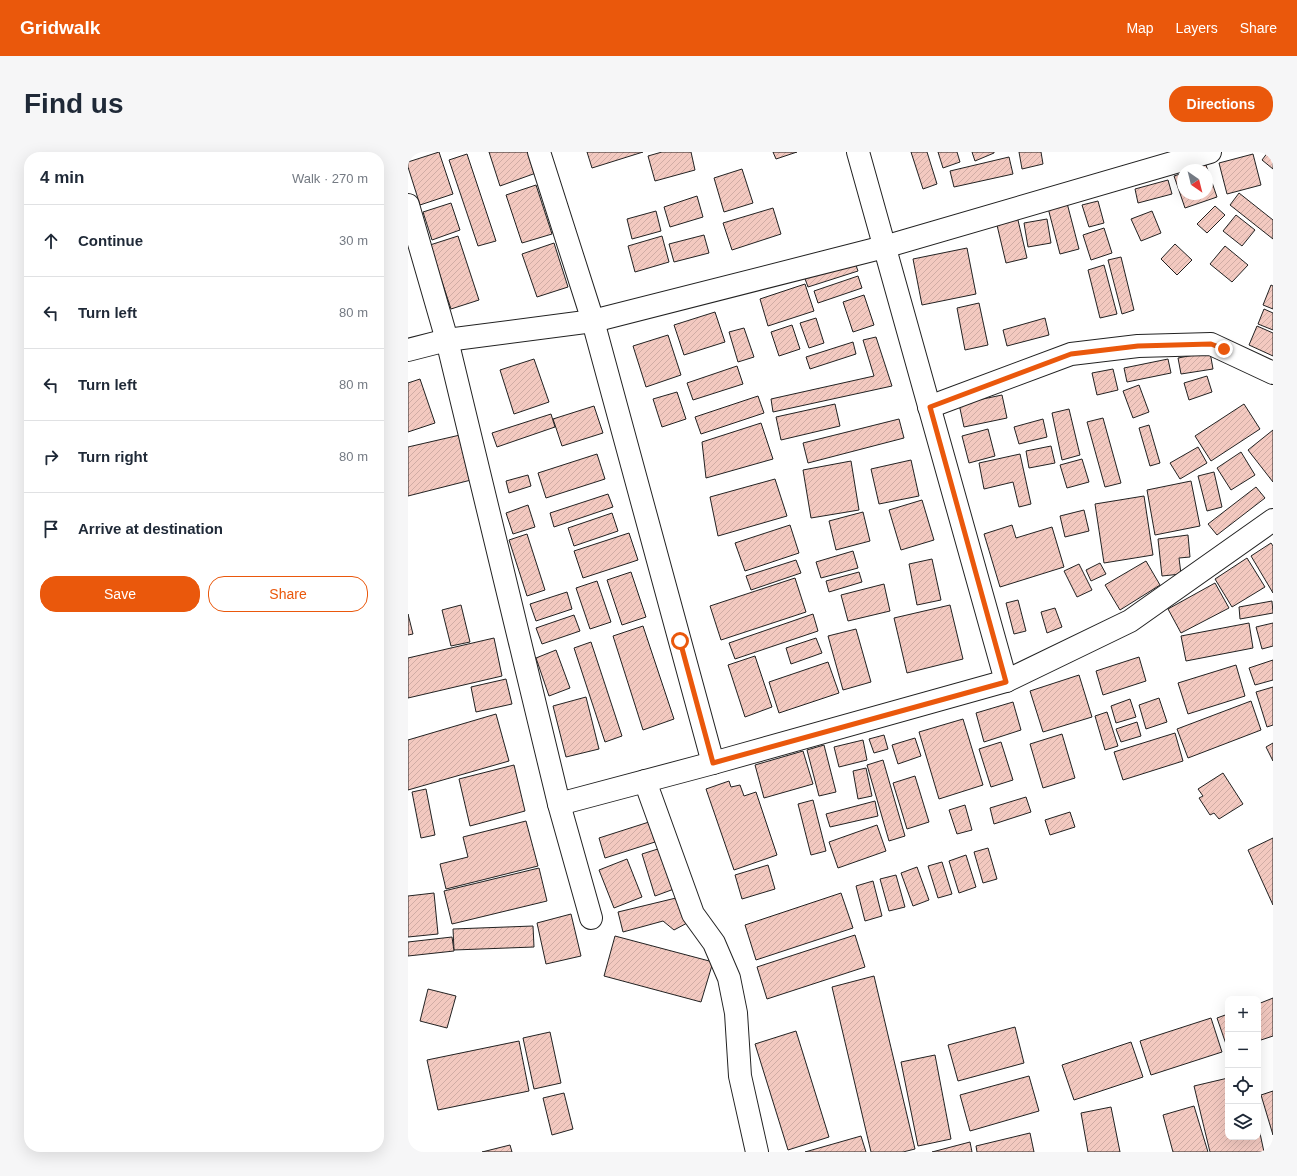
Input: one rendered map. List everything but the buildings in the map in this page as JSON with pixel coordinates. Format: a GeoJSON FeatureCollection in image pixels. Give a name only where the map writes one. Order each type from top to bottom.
{"type":"FeatureCollection","features":[{"type":"Feature","properties":{"kind":"street"},"geometry":{"type":"LineString","coordinates":[[540,152],[593,321],[713,763]]}},
{"type":"Feature","properties":{"kind":"street"},"geometry":{"type":"LineString","coordinates":[[858,152],[1006,682]]}},
{"type":"Feature","properties":{"kind":"street"},"geometry":{"type":"LineString","coordinates":[[408,350],[447,340],[593,321],[884,247],[1210,152]]}},
{"type":"Feature","properties":{"kind":"street"},"geometry":{"type":"LineString","coordinates":[[408,205],[447,340],[559,804],[591,918]]}},
{"type":"Feature","properties":{"kind":"street"},"geometry":{"type":"LineString","coordinates":[[930,407],[1071,354],[1138,346],[1211,344],[1273,373]]}},
{"type":"Feature","properties":{"kind":"street"},"geometry":{"type":"LineString","coordinates":[[559,804],[1006,682],[1130,621],[1273,520]]}},
{"type":"Feature","properties":{"kind":"street"},"geometry":{"type":"LineString","coordinates":[[645,781],[693,914],[714,943],[729,978],[736,1012],[740,1076],[757,1152]]}},
{"type":"Feature","properties":{"kind":"route"},"geometry":{"type":"LineString","coordinates":[[680,641],[713,763],[1006,682],[930,407],[1071,354],[1138,346],[1211,344],[1224,349]]}}]}
